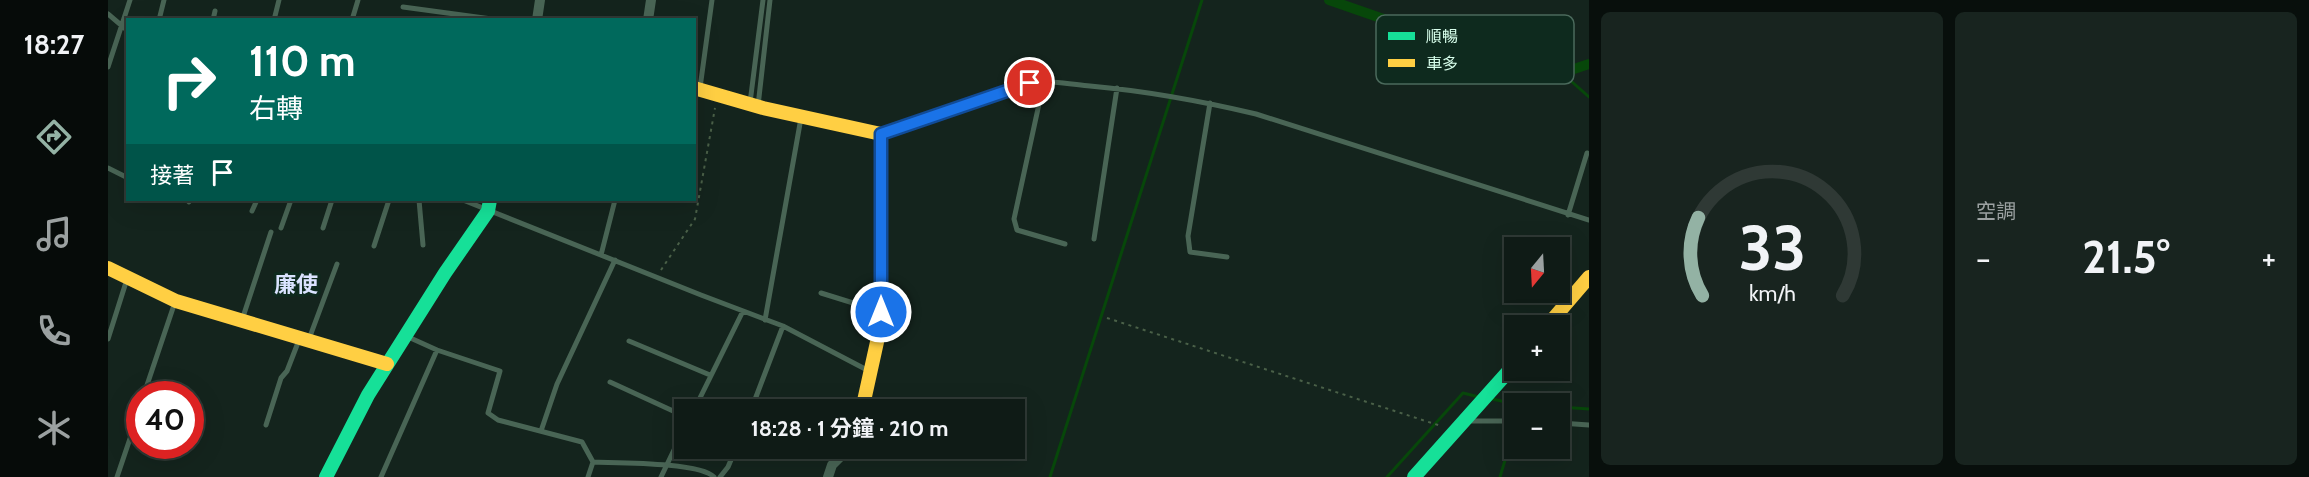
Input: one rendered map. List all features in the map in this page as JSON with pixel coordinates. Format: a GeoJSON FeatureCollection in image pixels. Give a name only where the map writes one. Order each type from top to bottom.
{"type":"FeatureCollection","features":[{"type":"Feature","properties":{"kind":"street"},"geometry":{"type":"LineString","coordinates":[[537,18],[540,0]]}},
{"type":"Feature","properties":{"kind":"street"},"geometry":{"type":"LineString","coordinates":[[648,18],[651,0]]}},
{"type":"Feature","properties":{"kind":"street"},"geometry":{"type":"LineString","coordinates":[[697,89],[717,97],[801,118],[881,134],[881,312],[864,399]]}},
{"type":"Feature","properties":{"kind":"street"},"geometry":{"type":"LineString","coordinates":[[326,477],[368,395],[489,205]]}},
{"type":"Feature","properties":{"kind":"street"},"geometry":{"type":"LineString","coordinates":[[108,268],[176,301],[387,364]]}},
{"type":"Feature","properties":{"kind":"street"},"geometry":{"type":"LineString","coordinates":[[1557,315],[1589,277]]}},
{"type":"Feature","properties":{"kind":"street"},"geometry":{"type":"LineString","coordinates":[[1414,477],[1504,376]]}},
{"type":"Feature","properties":{"kind":"street"},"geometry":{"type":"LineString","coordinates":[[828,477],[832,465],[838,459]]}},
{"type":"Feature","properties":{"kind":"lane"},"geometry":{"type":"LineString","coordinates":[[108,67],[130,0]]}},
{"type":"Feature","properties":{"kind":"lane"},"geometry":{"type":"LineString","coordinates":[[160,18],[164,0]]}},
{"type":"Feature","properties":{"kind":"lane"},"geometry":{"type":"LineString","coordinates":[[274,18],[279,0]]}},
{"type":"Feature","properties":{"kind":"lane"},"geometry":{"type":"LineString","coordinates":[[353,18],[358,0]]}},
{"type":"Feature","properties":{"kind":"lane"},"geometry":{"type":"LineString","coordinates":[[697,89],[712,0]]}},
{"type":"Feature","properties":{"kind":"lane"},"geometry":{"type":"LineString","coordinates":[[753,106],[763,0]]}},
{"type":"Feature","properties":{"kind":"lane"},"geometry":{"type":"LineString","coordinates":[[753,106],[770,0]]}},
{"type":"Feature","properties":{"kind":"lane"},"geometry":{"type":"LineString","coordinates":[[403,7],[484,18]]}},
{"type":"Feature","properties":{"kind":"lane"},"geometry":{"type":"LineString","coordinates":[[213,18],[215,11]]}},
{"type":"Feature","properties":{"kind":"lane"},"geometry":{"type":"LineString","coordinates":[[108,14],[126,29]]}},
{"type":"Feature","properties":{"kind":"lane"},"geometry":{"type":"LineString","coordinates":[[1044,81],[1014,219],[1017,230],[1065,244]]}},
{"type":"Feature","properties":{"kind":"lane"},"geometry":{"type":"LineString","coordinates":[[881,134],[1030,83],[1044,81],[1117,88],[1210,103],[1256,114],[1589,220]]}},
{"type":"Feature","properties":{"kind":"lane"},"geometry":{"type":"LineString","coordinates":[[1094,239],[1117,88]]}},
{"type":"Feature","properties":{"kind":"lane"},"geometry":{"type":"LineString","coordinates":[[1210,103],[1188,236],[1190,252],[1227,257]]}},
{"type":"Feature","properties":{"kind":"lane"},"geometry":{"type":"LineString","coordinates":[[765,320],[801,118]]}},
{"type":"Feature","properties":{"kind":"lane"},"geometry":{"type":"LineString","coordinates":[[1568,214],[1587,153]]}},
{"type":"Feature","properties":{"kind":"lane"},"geometry":{"type":"LineString","coordinates":[[108,168],[126,177]]}},
{"type":"Feature","properties":{"kind":"lane"},"geometry":{"type":"LineString","coordinates":[[252,211],[256,201]]}},
{"type":"Feature","properties":{"kind":"lane"},"geometry":{"type":"LineString","coordinates":[[281,228],[291,201]]}},
{"type":"Feature","properties":{"kind":"lane"},"geometry":{"type":"LineString","coordinates":[[323,228],[332,201]]}},
{"type":"Feature","properties":{"kind":"lane"},"geometry":{"type":"LineString","coordinates":[[374,246],[389,201]]}},
{"type":"Feature","properties":{"kind":"lane"},"geometry":{"type":"LineString","coordinates":[[419,201],[423,245]]}},
{"type":"Feature","properties":{"kind":"lane"},"geometry":{"type":"LineString","coordinates":[[468,201],[489,205],[601,255],[783,326],[870,372]]}},
{"type":"Feature","properties":{"kind":"lane"},"geometry":{"type":"LineString","coordinates":[[601,255],[615,201]]}},
{"type":"Feature","properties":{"kind":"lane"},"geometry":{"type":"LineString","coordinates":[[241,322],[271,232]]}},
{"type":"Feature","properties":{"kind":"lane"},"geometry":{"type":"LineString","coordinates":[[541,431],[557,384],[615,260]]}},
{"type":"Feature","properties":{"kind":"lane"},"geometry":{"type":"LineString","coordinates":[[267,425],[281,378],[304,340],[337,264]]}},
{"type":"Feature","properties":{"kind":"lane"},"geometry":{"type":"LineString","coordinates":[[108,339],[128,278]]}},
{"type":"Feature","properties":{"kind":"lane"},"geometry":{"type":"LineString","coordinates":[[820,293],[881,312]]}},
{"type":"Feature","properties":{"kind":"lane"},"geometry":{"type":"LineString","coordinates":[[148,381],[176,301]]}},
{"type":"Feature","properties":{"kind":"lane"},"geometry":{"type":"LineString","coordinates":[[699,399],[743,310]]}},
{"type":"Feature","properties":{"kind":"lane"},"geometry":{"type":"LineString","coordinates":[[755,399],[783,326]]}},
{"type":"Feature","properties":{"kind":"lane"},"geometry":{"type":"LineString","coordinates":[[405,336],[437,350],[500,371],[488,413],[498,420],[582,442],[593,462],[588,477]]}},
{"type":"Feature","properties":{"kind":"lane"},"geometry":{"type":"LineString","coordinates":[[629,341],[710,375]]}},
{"type":"Feature","properties":{"kind":"lane"},"geometry":{"type":"LineString","coordinates":[[381,477],[437,350]]}},
{"type":"Feature","properties":{"kind":"lane"},"geometry":{"type":"LineString","coordinates":[[610,382],[674,411]]}},
{"type":"Feature","properties":{"kind":"lane"},"geometry":{"type":"LineString","coordinates":[[1461,426],[1504,422]]}},
{"type":"Feature","properties":{"kind":"lane"},"geometry":{"type":"LineString","coordinates":[[1570,424],[1589,425]]}},
{"type":"Feature","properties":{"kind":"lane"},"geometry":{"type":"LineString","coordinates":[[117,477],[126,450]]}},
{"type":"Feature","properties":{"kind":"lane"},"geometry":{"type":"LineString","coordinates":[[661,477],[674,450]]}},
{"type":"Feature","properties":{"kind":"lane"},"geometry":{"type":"LineString","coordinates":[[720,477],[731,459]]}},
{"type":"Feature","properties":{"kind":"lane"},"geometry":{"type":"LineString","coordinates":[[593,462],[693,468],[710,473],[714,477]]}},
{"type":"Feature","properties":{"kind":"path"},"geometry":{"type":"LineString","coordinates":[[656,276],[695,219],[717,97]]}},
{"type":"Feature","properties":{"kind":"path"},"geometry":{"type":"LineString","coordinates":[[1107,318],[1461,426]]}},
{"type":"Feature","properties":{"kind":"waterway"},"geometry":{"type":"LineString","coordinates":[[1050,477],[1202,0]]}},
{"type":"Feature","properties":{"kind":"waterway"},"geometry":{"type":"LineString","coordinates":[[1329,0],[1376,16]]}},
{"type":"Feature","properties":{"kind":"waterway"},"geometry":{"type":"LineString","coordinates":[[1574,69],[1589,64]]}},
{"type":"Feature","properties":{"kind":"waterway"},"geometry":{"type":"LineString","coordinates":[[1574,84],[1589,97]]}},
{"type":"Feature","properties":{"kind":"waterway"},"geometry":{"type":"LineString","coordinates":[[1387,477],[1463,393],[1479,397]]}},
{"type":"Feature","properties":{"kind":"waterway"},"geometry":{"type":"LineString","coordinates":[[1492,399],[1504,402]]}},
{"type":"Feature","properties":{"kind":"waterway"},"geometry":{"type":"LineString","coordinates":[[1570,408],[1589,409]]}},
{"type":"Feature","properties":{"kind":"waterway"},"geometry":{"type":"LineString","coordinates":[[1500,477],[1505,459]]}},
{"type":"Feature","properties":{"kind":"traffic: fast"},"geometry":{"type":"LineString","coordinates":[[326,477],[368,395],[445,273],[488,211],[490,201]]}},
{"type":"Feature","properties":{"kind":"traffic: fast"},"geometry":{"type":"LineString","coordinates":[[1414,477],[1504,376]]}},
{"type":"Feature","properties":{"kind":"traffic: slow"},"geometry":{"type":"LineString","coordinates":[[696,89],[763,108],[881,134],[881,311],[877,342],[864,399]]}},
{"type":"Feature","properties":{"kind":"traffic: slow"},"geometry":{"type":"LineString","coordinates":[[108,268],[176,301],[387,364]]}},
{"type":"Feature","properties":{"kind":"traffic: slow"},"geometry":{"type":"LineString","coordinates":[[1556,315],[1589,277]]}},
{"type":"Feature","properties":{"kind":"district","name":"廉使"},"geometry":{"type":"Point","coordinates":[296,284]}},
{"type":"Feature","properties":{"kind":"route"},"geometry":{"type":"LineString","coordinates":[[881,312],[881,134],[1030,83]]}}]}
